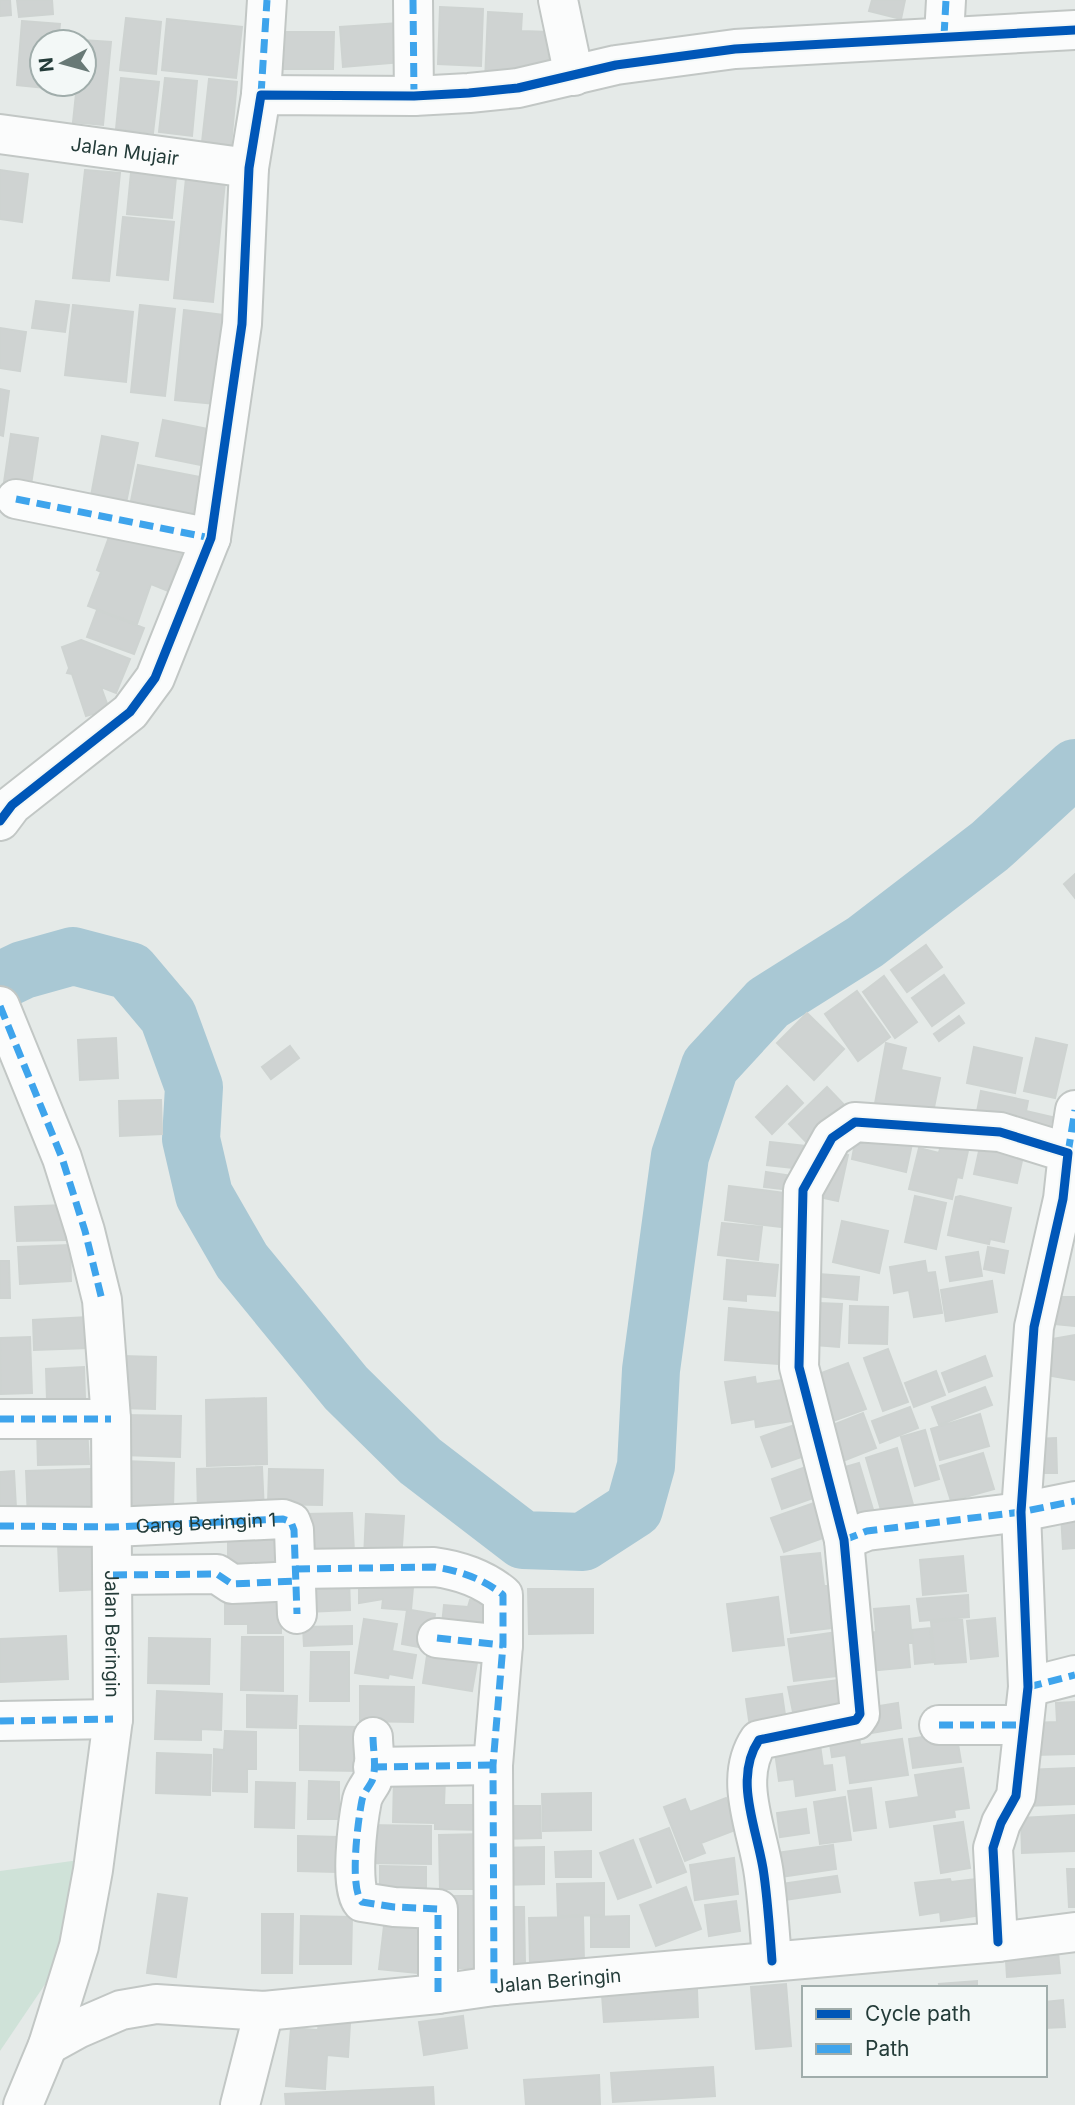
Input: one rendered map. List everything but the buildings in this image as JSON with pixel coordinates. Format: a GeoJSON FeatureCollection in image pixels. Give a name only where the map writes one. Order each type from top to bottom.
{"type":"FeatureCollection","features":[{"type":"Feature","properties":{"kind":"street"},"geometry":{"type":"LineString","coordinates":[[0,821],[12,804],[130,712],[155,678],[211,538],[243,324],[249,168],[261,95],[267,0]]}},
{"type":"Feature","properties":{"kind":"street"},"geometry":{"type":"LineString","coordinates":[[413,0],[414,96]]}},
{"type":"Feature","properties":{"kind":"street"},"geometry":{"type":"LineString","coordinates":[[558,0],[574,76]]}},
{"type":"Feature","properties":{"kind":"street"},"geometry":{"type":"LineString","coordinates":[[261,95],[414,96],[506,89],[616,65],[945,18],[1075,30]]}},
{"type":"Feature","properties":{"kind":"street","name":"Jalan Mujair"},"geometry":{"type":"LineString","coordinates":[[0,134],[249,168]]}},
{"type":"Feature","properties":{"kind":"street"},"geometry":{"type":"LineString","coordinates":[[16,499],[211,538]]}},
{"type":"Feature","properties":{"kind":"street","name":"Jalan Beringin"},"geometry":{"type":"LineString","coordinates":[[0,1007],[62,1158],[85,1230],[102,1300],[111,1419],[113,1718],[93,1870],[79,1947],[48,2045],[23,2105]]}},
{"type":"Feature","properties":{"kind":"street"},"geometry":{"type":"LineString","coordinates":[[998,1942],[993,1848],[1001,1823],[1016,1796],[1028,1687],[1021,1512],[1034,1327],[1069,1200],[1068,1153],[1075,1110]]}},
{"type":"Feature","properties":{"kind":"street"},"geometry":{"type":"LineString","coordinates":[[772,1961],[764,1874],[747,1794],[751,1751],[759,1740],[856,1720],[860,1714],[845,1540],[799,1367],[803,1190],[832,1138],[855,1122],[1000,1132],[1068,1153]]}},
{"type":"Feature","properties":{"kind":"street"},"geometry":{"type":"LineString","coordinates":[[0,1419],[111,1419]]}},
{"type":"Feature","properties":{"kind":"street"},"geometry":{"type":"LineString","coordinates":[[845,1540],[867,1531],[1021,1512],[1075,1502]]}},
{"type":"Feature","properties":{"kind":"street","name":"Gang Beringin 1"},"geometry":{"type":"LineString","coordinates":[[0,1526],[113,1527],[283,1519],[291,1522],[294,1530],[296,1588]]}},
{"type":"Feature","properties":{"kind":"street"},"geometry":{"type":"LineString","coordinates":[[113,1575],[217,1574],[232,1584],[296,1588],[434,1567],[452,1569],[486,1583],[503,1595],[503,1645],[493,1765],[494,1986]]}},
{"type":"Feature","properties":{"kind":"street"},"geometry":{"type":"LineString","coordinates":[[437,1638],[503,1645]]}},
{"type":"Feature","properties":{"kind":"street"},"geometry":{"type":"LineString","coordinates":[[1028,1687],[1075,1675]]}},
{"type":"Feature","properties":{"kind":"street"},"geometry":{"type":"LineString","coordinates":[[0,1721],[113,1718]]}},
{"type":"Feature","properties":{"kind":"street"},"geometry":{"type":"LineString","coordinates":[[939,1725],[1023,1726]]}},
{"type":"Feature","properties":{"kind":"street"},"geometry":{"type":"LineString","coordinates":[[438,1994],[438,1909],[375,1905],[362,1902],[356,1893],[360,1814],[363,1798],[372,1780],[373,1752],[493,1765]]}},
{"type":"Feature","properties":{"kind":"street","name":"Jalan Beringin"},"geometry":{"type":"LineString","coordinates":[[48,2045],[121,2010],[156,2004],[264,2011],[494,1986],[998,1942],[1075,1932]]}},
{"type":"Feature","properties":{"kind":"street"},"geometry":{"type":"LineString","coordinates":[[240,2105],[264,2011]]}},
{"type":"Feature","properties":{"kind":"green space"},"geometry":{"type":"Polygon","coordinates":[[[79,1860],[52,1974],[0,2051],[0,1871],[79,1860]]]}},
{"type":"Feature","properties":{"kind":"waterway"},"geometry":{"type":"LineString","coordinates":[[0,981],[23,970],[73,956],[130,971],[168,1016],[194,1087],[191,1139],[204,1195],[242,1261],[346,1388],[420,1461],[523,1540],[583,1542],[634,1509],[646,1466],[651,1370],[680,1156],[710,1066],[768,1003],[865,942],[990,846],[1075,768]]}},
{"type":"Feature","properties":{"kind":"marked path"},"geometry":{"type":"LineString","coordinates":[[261,95],[267,0]]}},
{"type":"Feature","properties":{"kind":"marked path"},"geometry":{"type":"LineString","coordinates":[[413,0],[414,96]]}},
{"type":"Feature","properties":{"kind":"marked path"},"geometry":{"type":"LineString","coordinates":[[944,36],[946,0]]}},
{"type":"Feature","properties":{"kind":"marked path"},"geometry":{"type":"LineString","coordinates":[[16,499],[211,538]]}},
{"type":"Feature","properties":{"kind":"marked path"},"geometry":{"type":"LineString","coordinates":[[0,1006],[62,1158],[85,1231],[102,1300]]}},
{"type":"Feature","properties":{"kind":"marked path"},"geometry":{"type":"LineString","coordinates":[[1068,1153],[1075,1110]]}},
{"type":"Feature","properties":{"kind":"marked path"},"geometry":{"type":"LineString","coordinates":[[0,1419],[111,1419]]}},
{"type":"Feature","properties":{"kind":"marked path"},"geometry":{"type":"LineString","coordinates":[[844,1540],[867,1531],[1021,1512],[1075,1501]]}},
{"type":"Feature","properties":{"kind":"marked path"},"geometry":{"type":"LineString","coordinates":[[0,1526],[113,1527],[283,1519],[291,1522],[294,1530],[297,1614]]}},
{"type":"Feature","properties":{"kind":"marked path"},"geometry":{"type":"LineString","coordinates":[[296,1569],[434,1567],[470,1576],[503,1595],[503,1645],[493,1765],[494,1986]]}},
{"type":"Feature","properties":{"kind":"marked path"},"geometry":{"type":"LineString","coordinates":[[113,1575],[217,1574],[232,1584],[296,1581]]}},
{"type":"Feature","properties":{"kind":"marked path"},"geometry":{"type":"LineString","coordinates":[[437,1638],[503,1645]]}},
{"type":"Feature","properties":{"kind":"marked path"},"geometry":{"type":"LineString","coordinates":[[1028,1687],[1075,1675]]}},
{"type":"Feature","properties":{"kind":"marked path"},"geometry":{"type":"LineString","coordinates":[[0,1721],[113,1719]]}},
{"type":"Feature","properties":{"kind":"marked path"},"geometry":{"type":"LineString","coordinates":[[939,1725],[1023,1725]]}},
{"type":"Feature","properties":{"kind":"marked path"},"geometry":{"type":"LineString","coordinates":[[373,1737],[375,1765],[372,1781],[362,1800],[357,1837],[355,1869],[358,1894],[362,1902],[438,1909],[438,1994]]}},
{"type":"Feature","properties":{"kind":"marked path"},"geometry":{"type":"LineString","coordinates":[[373,1767],[493,1765]]}},
{"type":"Feature","properties":{"kind":"cycle path"},"geometry":{"type":"LineString","coordinates":[[0,821],[12,805],[130,712],[155,678],[211,538],[242,324],[249,168],[261,95],[414,96],[469,93],[518,88],[616,65],[735,49],[1075,30]]}},
{"type":"Feature","properties":{"kind":"cycle path"},"geometry":{"type":"LineString","coordinates":[[772,1961],[764,1875],[747,1789],[751,1756],[759,1740],[856,1720],[860,1714],[844,1540],[799,1367],[803,1190],[832,1138],[855,1122],[1000,1132],[1068,1153],[1063,1199],[1034,1327],[1021,1512],[1028,1687],[1016,1796],[1001,1823],[993,1848],[998,1942]]}}]}
